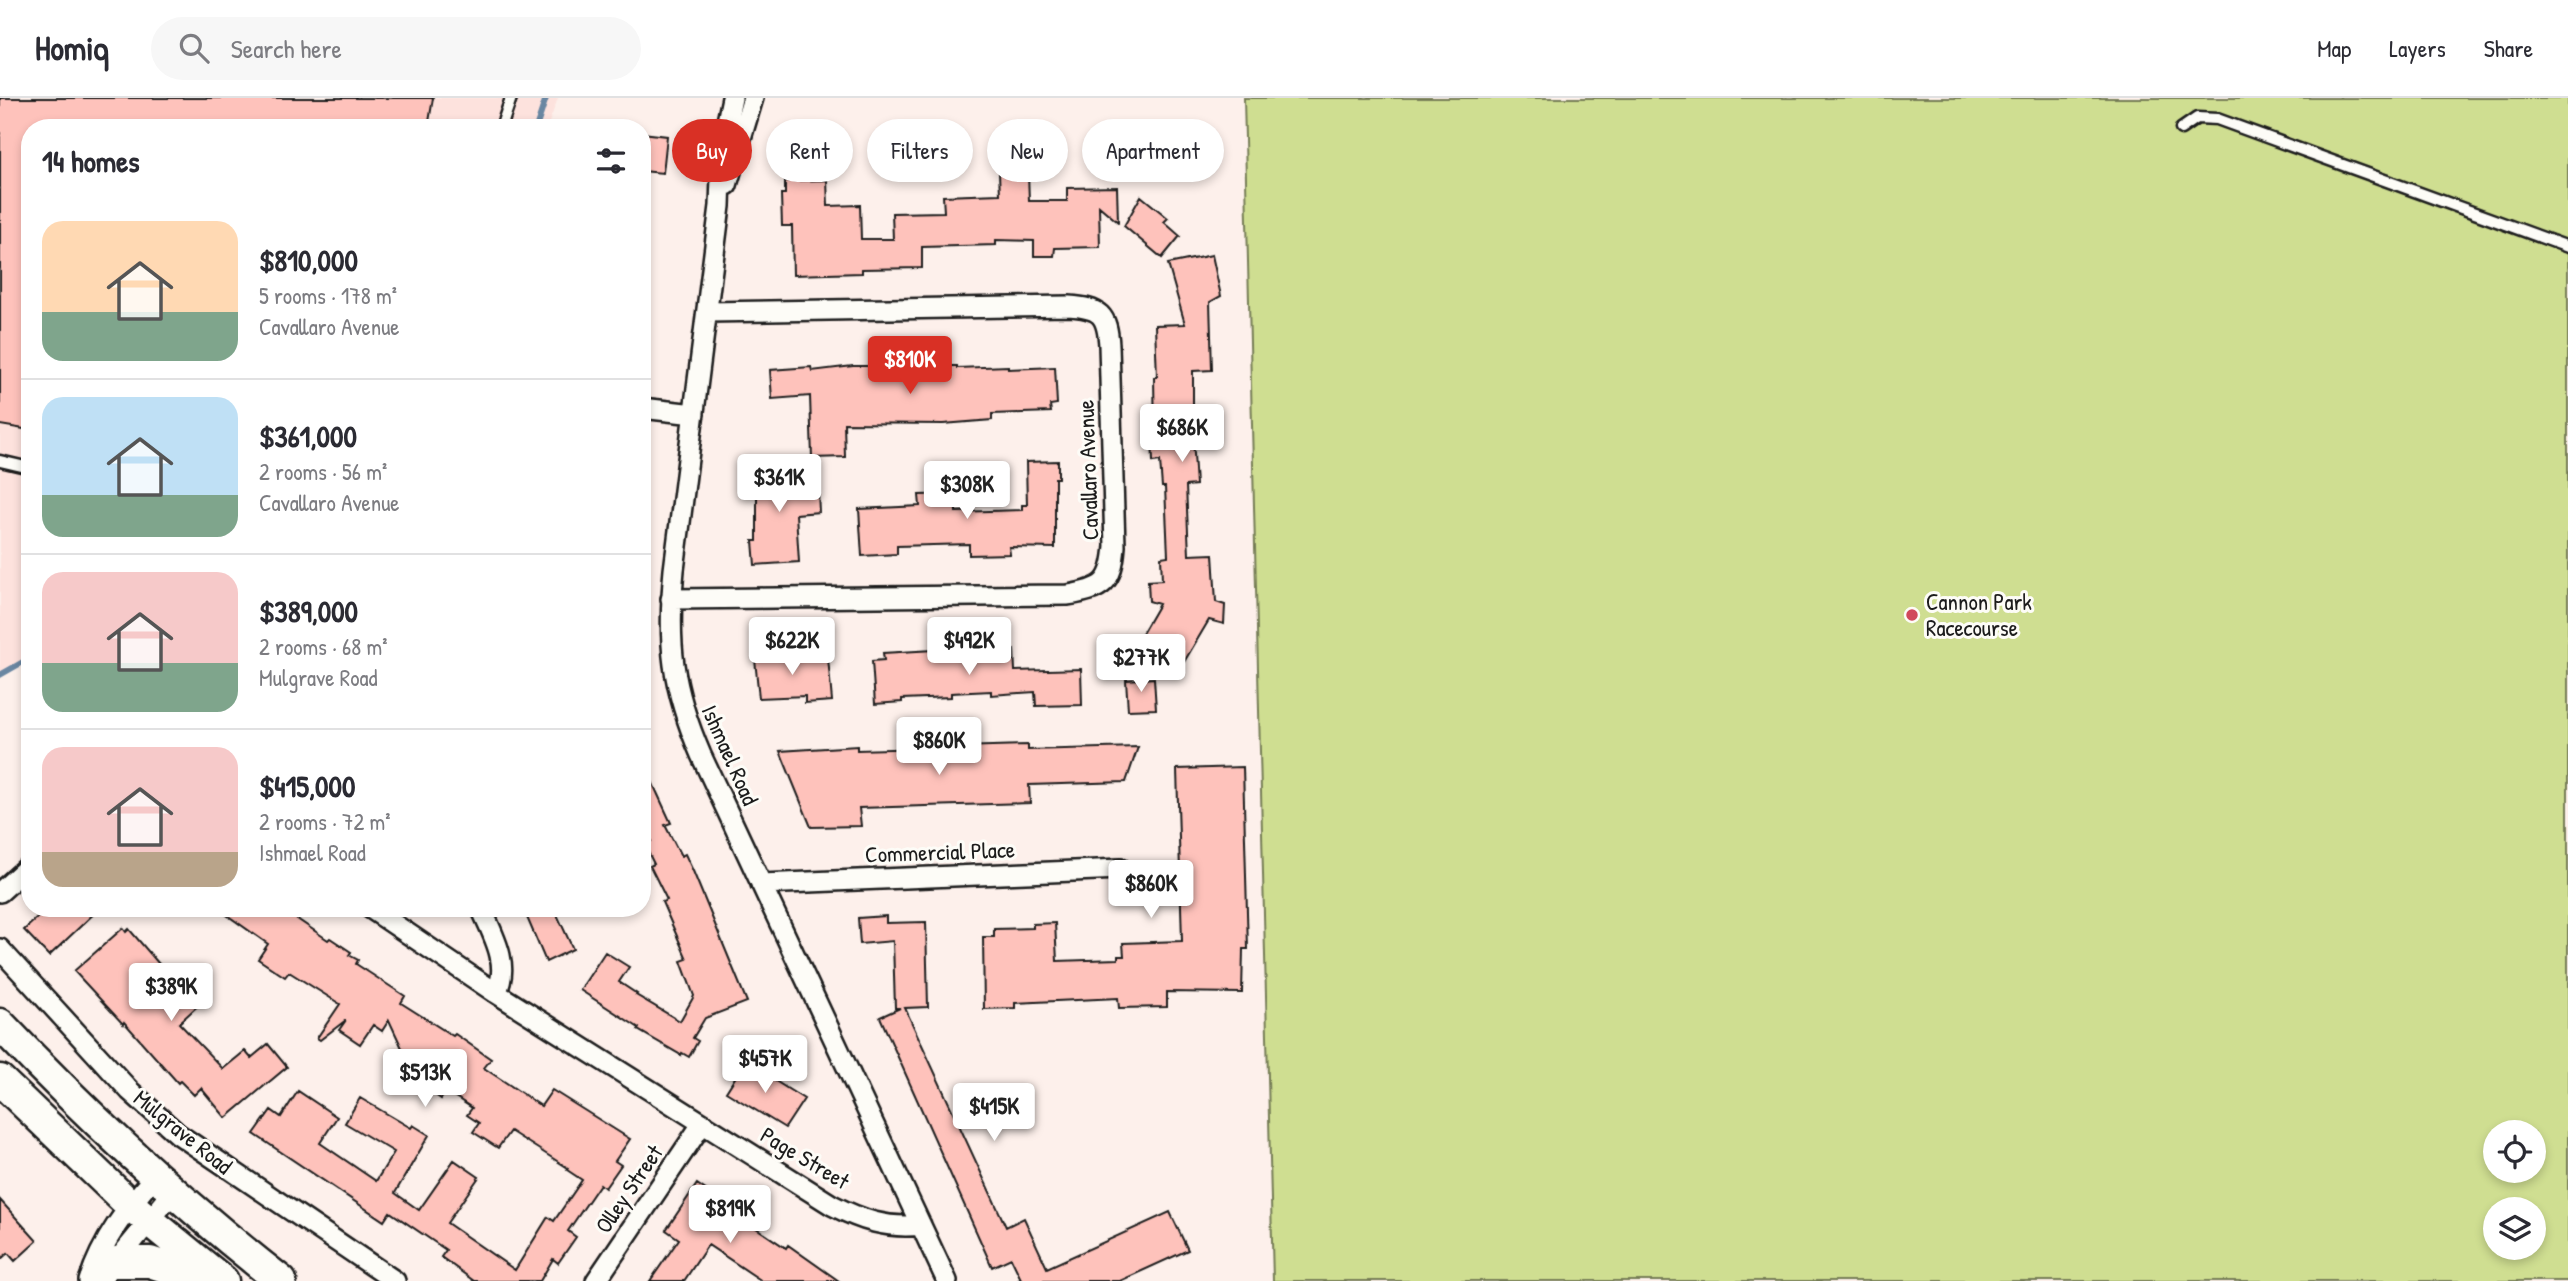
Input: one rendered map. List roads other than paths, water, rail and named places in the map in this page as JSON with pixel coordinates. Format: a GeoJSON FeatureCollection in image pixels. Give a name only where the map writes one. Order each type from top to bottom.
{"type":"FeatureCollection","features":[{"type":"Feature","properties":{"kind":"main road"},"geometry":{"type":"LineString","coordinates":[[0,1024],[84,1110],[164,1184],[281,1281]]}},
{"type":"Feature","properties":{"kind":"main road"},"geometry":{"type":"LineString","coordinates":[[0,1080],[139,1213],[220,1279]]}},
{"type":"Feature","properties":{"kind":"main road"},"geometry":{"type":"LineString","coordinates":[[106,1272],[150,1262],[220,1279]]}},
{"type":"Feature","properties":{"kind":"street","name":"Ishmael Road"},"geometry":{"type":"LineString","coordinates":[[732,98],[722,145],[720,206],[671,599],[672,660],[683,710],[701,755],[947,1281]]}},
{"type":"Feature","properties":{"kind":"street","name":"Ishmael Road"},"geometry":{"type":"LineString","coordinates":[[720,206],[753,98]]}},
{"type":"Feature","properties":{"kind":"street","name":"Cavallaro Avenue"},"geometry":{"type":"LineString","coordinates":[[671,599],[1068,596],[1092,591],[1108,580],[1114,565],[1109,345],[1108,328],[1102,315],[1089,307],[1069,306],[707,312]]}},
{"type":"Feature","properties":{"kind":"street"},"geometry":{"type":"LineString","coordinates":[[651,409],[694,414]]}},
{"type":"Feature","properties":{"kind":"street","name":"Commercial Place"},"geometry":{"type":"LineString","coordinates":[[761,884],[1121,869]]}},
{"type":"Feature","properties":{"kind":"street"},"geometry":{"type":"LineString","coordinates":[[0,892],[21,873]]}},
{"type":"Feature","properties":{"kind":"street","name":"Page Street"},"geometry":{"type":"LineString","coordinates":[[383,917],[496,993],[849,1214],[886,1226],[921,1225]]}},
{"type":"Feature","properties":{"kind":"street"},"geometry":{"type":"LineString","coordinates":[[485,917],[502,963],[503,981],[496,993]]}},
{"type":"Feature","properties":{"kind":"street","name":"Mulgrave Road"},"geometry":{"type":"LineString","coordinates":[[0,949],[130,1091],[178,1134],[395,1281]]}},
{"type":"Feature","properties":{"kind":"street","name":"Olley Street"},"geometry":{"type":"LineString","coordinates":[[596,1281],[702,1124]]}},
{"type":"Feature","properties":{"kind":"street"},"geometry":{"type":"LineString","coordinates":[[106,1272],[139,1213],[164,1184]]}},
{"type":"Feature","properties":{"kind":"street"},"geometry":{"type":"LineString","coordinates":[[89,1281],[95,1261],[115,1225],[139,1213]]}},
{"type":"Feature","properties":{"kind":"lane"},"geometry":{"type":"LineString","coordinates":[[504,119],[511,98]]}},
{"type":"Feature","properties":{"kind":"lane"},"geometry":{"type":"LineString","coordinates":[[2181,129],[2197,118],[2217,119],[2568,247]]}},
{"type":"Feature","properties":{"kind":"lane"},"geometry":{"type":"LineString","coordinates":[[0,461],[21,466]]}},
{"type":"Feature","properties":{"kind":"waterway"},"geometry":{"type":"LineString","coordinates":[[539,119],[546,98]]}},
{"type":"Feature","properties":{"kind":"waterway"},"geometry":{"type":"LineString","coordinates":[[0,675],[21,663]]}},
{"type":"Feature","properties":{"kind":"place","name":"Cannon Park Racecourse"},"geometry":{"type":"Point","coordinates":[1912,615]}}]}
